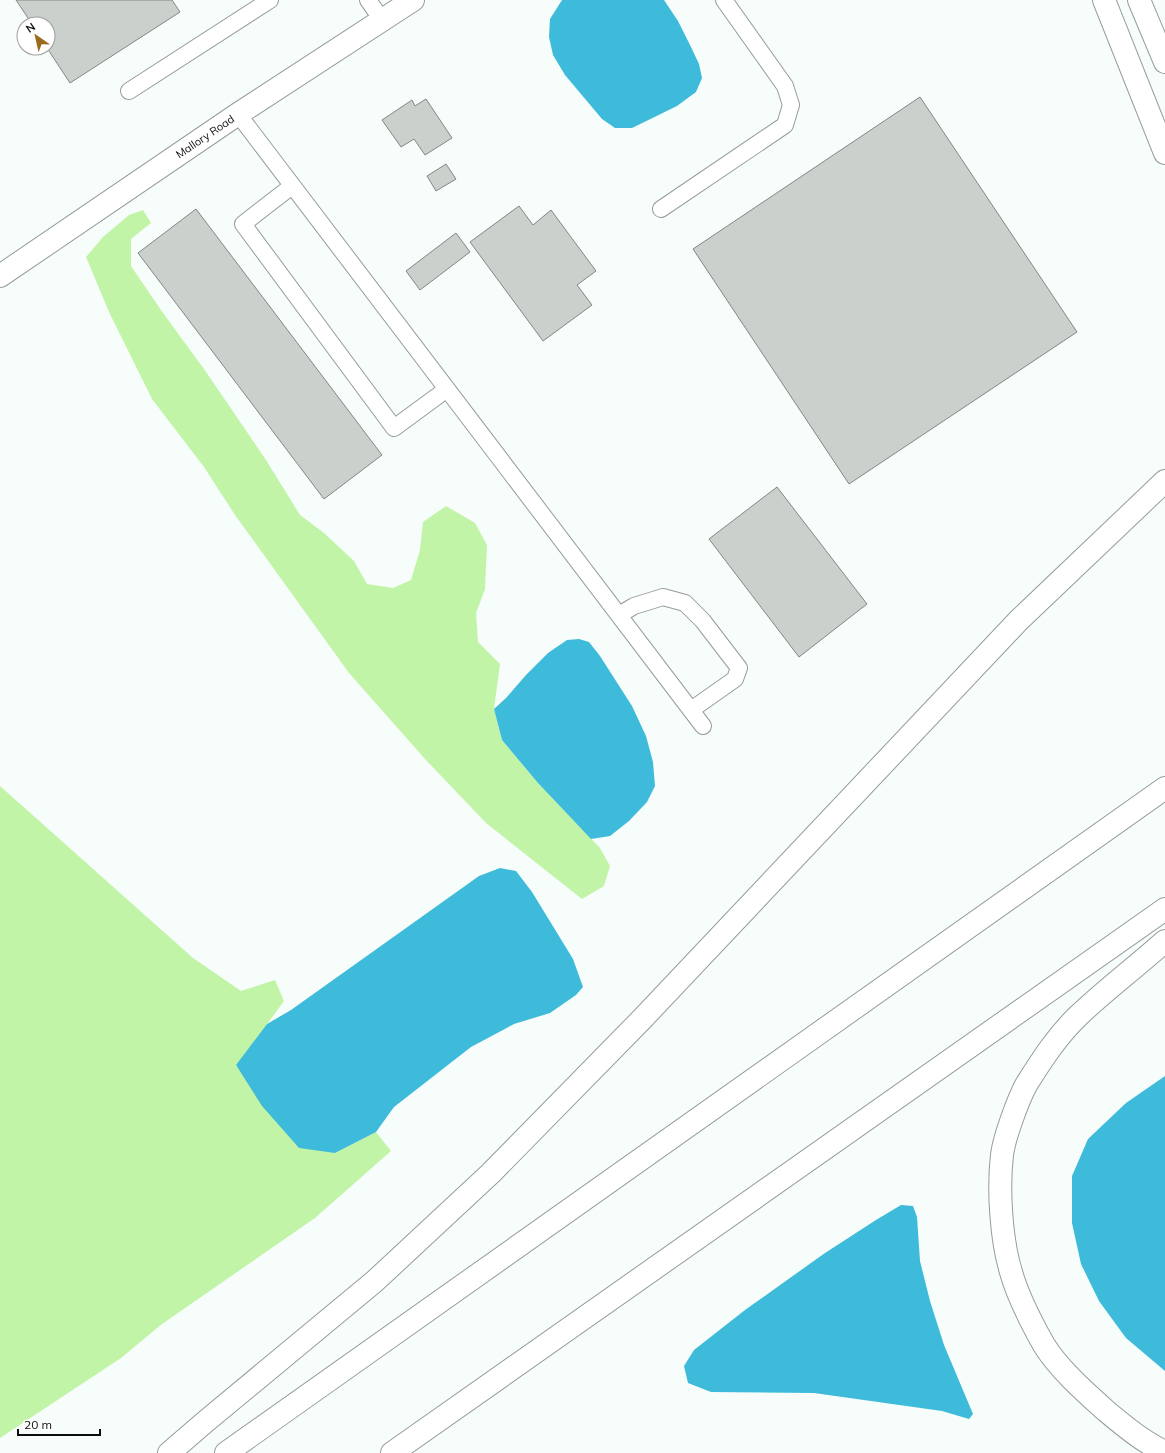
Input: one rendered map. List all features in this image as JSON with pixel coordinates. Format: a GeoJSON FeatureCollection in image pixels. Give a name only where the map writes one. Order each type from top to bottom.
{"type":"FeatureCollection","features":[{"type":"Feature","properties":{"kind":"main road","name":"Mallory Road"},"geometry":{"type":"LineString","coordinates":[[0,276],[238,114],[413,0]]}},
{"type":"Feature","properties":{"kind":"main road"},"geometry":{"type":"LineString","coordinates":[[1104,0],[1165,153]]}},
{"type":"Feature","properties":{"kind":"main road"},"geometry":{"type":"LineString","coordinates":[[1139,0],[1165,62]]}},
{"type":"Feature","properties":{"kind":"main road"},"geometry":{"type":"LineString","coordinates":[[169,1453],[375,1281],[491,1173],[644,1017],[1019,620],[1165,481]]}},
{"type":"Feature","properties":{"kind":"main road"},"geometry":{"type":"LineString","coordinates":[[226,1453],[1165,788]]}},
{"type":"Feature","properties":{"kind":"main road"},"geometry":{"type":"LineString","coordinates":[[392,1453],[1165,910]]}},
{"type":"Feature","properties":{"kind":"main road"},"geometry":{"type":"LineString","coordinates":[[1165,941],[1077,1017],[1050,1048],[1025,1087],[1012,1120],[1002,1154],[1001,1196],[1004,1238],[1011,1272],[1026,1310],[1045,1346],[1069,1375],[1093,1399],[1117,1420],[1165,1452]]}},
{"type":"Feature","properties":{"kind":"lane"},"geometry":{"type":"LineString","coordinates":[[129,91],[270,0]]}},
{"type":"Feature","properties":{"kind":"lane"},"geometry":{"type":"LineString","coordinates":[[368,0],[382,20]]}},
{"type":"Feature","properties":{"kind":"lane"},"geometry":{"type":"LineString","coordinates":[[661,209],[785,125],[791,105],[785,86],[724,0]]}},
{"type":"Feature","properties":{"kind":"lane"},"geometry":{"type":"LineString","coordinates":[[238,114],[703,726]]}},
{"type":"Feature","properties":{"kind":"lane"},"geometry":{"type":"LineString","coordinates":[[292,186],[243,224],[394,428],[447,389]]}},
{"type":"Feature","properties":{"kind":"lane"},"geometry":{"type":"LineString","coordinates":[[619,616],[634,606],[663,597],[685,603],[703,621],[731,656],[739,668],[735,679],[691,710]]}},
{"type":"Feature","properties":{"kind":"green space"},"geometry":{"type":"Polygon","coordinates":[[[143,210],[151,223],[131,239],[131,266],[266,460],[300,515],[324,533],[354,561],[367,584],[393,588],[411,580],[420,550],[423,522],[446,506],[475,523],[487,545],[485,589],[476,613],[478,642],[500,664],[494,709],[502,740],[538,783],[600,848],[610,866],[604,886],[582,899],[486,823],[425,759],[349,673],[235,515],[204,467],[152,399],[109,312],[86,257],[103,237],[129,215],[143,210]]]}},
{"type":"Feature","properties":{"kind":"green space"},"geometry":{"type":"Polygon","coordinates":[[[0,786],[193,958],[241,991],[275,980],[284,1001],[236,1066],[335,1153],[376,1132],[391,1151],[315,1218],[162,1324],[121,1358],[0,1438],[0,786]]]}},
{"type":"Feature","properties":{"kind":"water"},"geometry":{"type":"Polygon","coordinates":[[[562,0],[664,0],[678,21],[699,64],[702,78],[696,92],[677,106],[632,128],[615,128],[602,119],[565,75],[553,55],[549,37],[550,19],[562,0]]]}},
{"type":"Feature","properties":{"kind":"water"},"geometry":{"type":"Polygon","coordinates":[[[579,639],[589,642],[600,656],[632,706],[646,736],[653,762],[655,786],[647,802],[629,821],[610,836],[591,839],[538,783],[502,740],[494,709],[548,653],[567,640],[579,639]]]}},
{"type":"Feature","properties":{"kind":"water"},"geometry":{"type":"Polygon","coordinates":[[[500,868],[516,871],[532,892],[573,959],[583,987],[576,995],[550,1013],[514,1024],[471,1047],[394,1107],[376,1132],[335,1153],[299,1148],[262,1106],[236,1065],[267,1024],[291,1010],[479,876],[500,868]]]}},
{"type":"Feature","properties":{"kind":"water"},"geometry":{"type":"Polygon","coordinates":[[[1165,1076],[1165,1371],[1126,1338],[1099,1301],[1081,1264],[1072,1223],[1072,1176],[1088,1139],[1126,1103],[1165,1076]]]}},
{"type":"Feature","properties":{"kind":"water"},"geometry":{"type":"Polygon","coordinates":[[[901,1205],[913,1206],[917,1217],[920,1261],[930,1301],[944,1345],[973,1414],[969,1419],[942,1411],[814,1393],[711,1392],[688,1383],[684,1366],[694,1350],[745,1310],[825,1253],[901,1205]]]}},
{"type":"Feature","properties":{"kind":"building"},"geometry":{"type":"Polygon","coordinates":[[[16,0],[172,0],[180,12],[70,83],[52,56],[56,56],[56,16],[27,16],[16,0]]]}},
{"type":"Feature","properties":{"kind":"building"},"geometry":{"type":"Polygon","coordinates":[[[920,97],[1077,332],[849,484],[693,249],[920,97]]]}},
{"type":"Feature","properties":{"kind":"building"},"geometry":{"type":"Polygon","coordinates":[[[426,99],[452,138],[425,155],[414,139],[401,147],[382,120],[412,100],[415,106],[426,99]]]}},
{"type":"Feature","properties":{"kind":"building"},"geometry":{"type":"Polygon","coordinates":[[[446,164],[456,179],[436,191],[427,176],[446,164]]]}},
{"type":"Feature","properties":{"kind":"building"},"geometry":{"type":"Polygon","coordinates":[[[519,206],[533,225],[551,210],[596,271],[577,285],[592,305],[543,341],[470,242],[519,206]]]}},
{"type":"Feature","properties":{"kind":"building"},"geometry":{"type":"Polygon","coordinates":[[[196,209],[382,455],[324,499],[138,253],[196,209]]]}},
{"type":"Feature","properties":{"kind":"building"},"geometry":{"type":"Polygon","coordinates":[[[456,233],[470,252],[420,290],[406,271],[456,233]]]}},
{"type":"Feature","properties":{"kind":"building"},"geometry":{"type":"Polygon","coordinates":[[[777,487],[867,604],[799,657],[709,539],[777,487]]]}}]}
